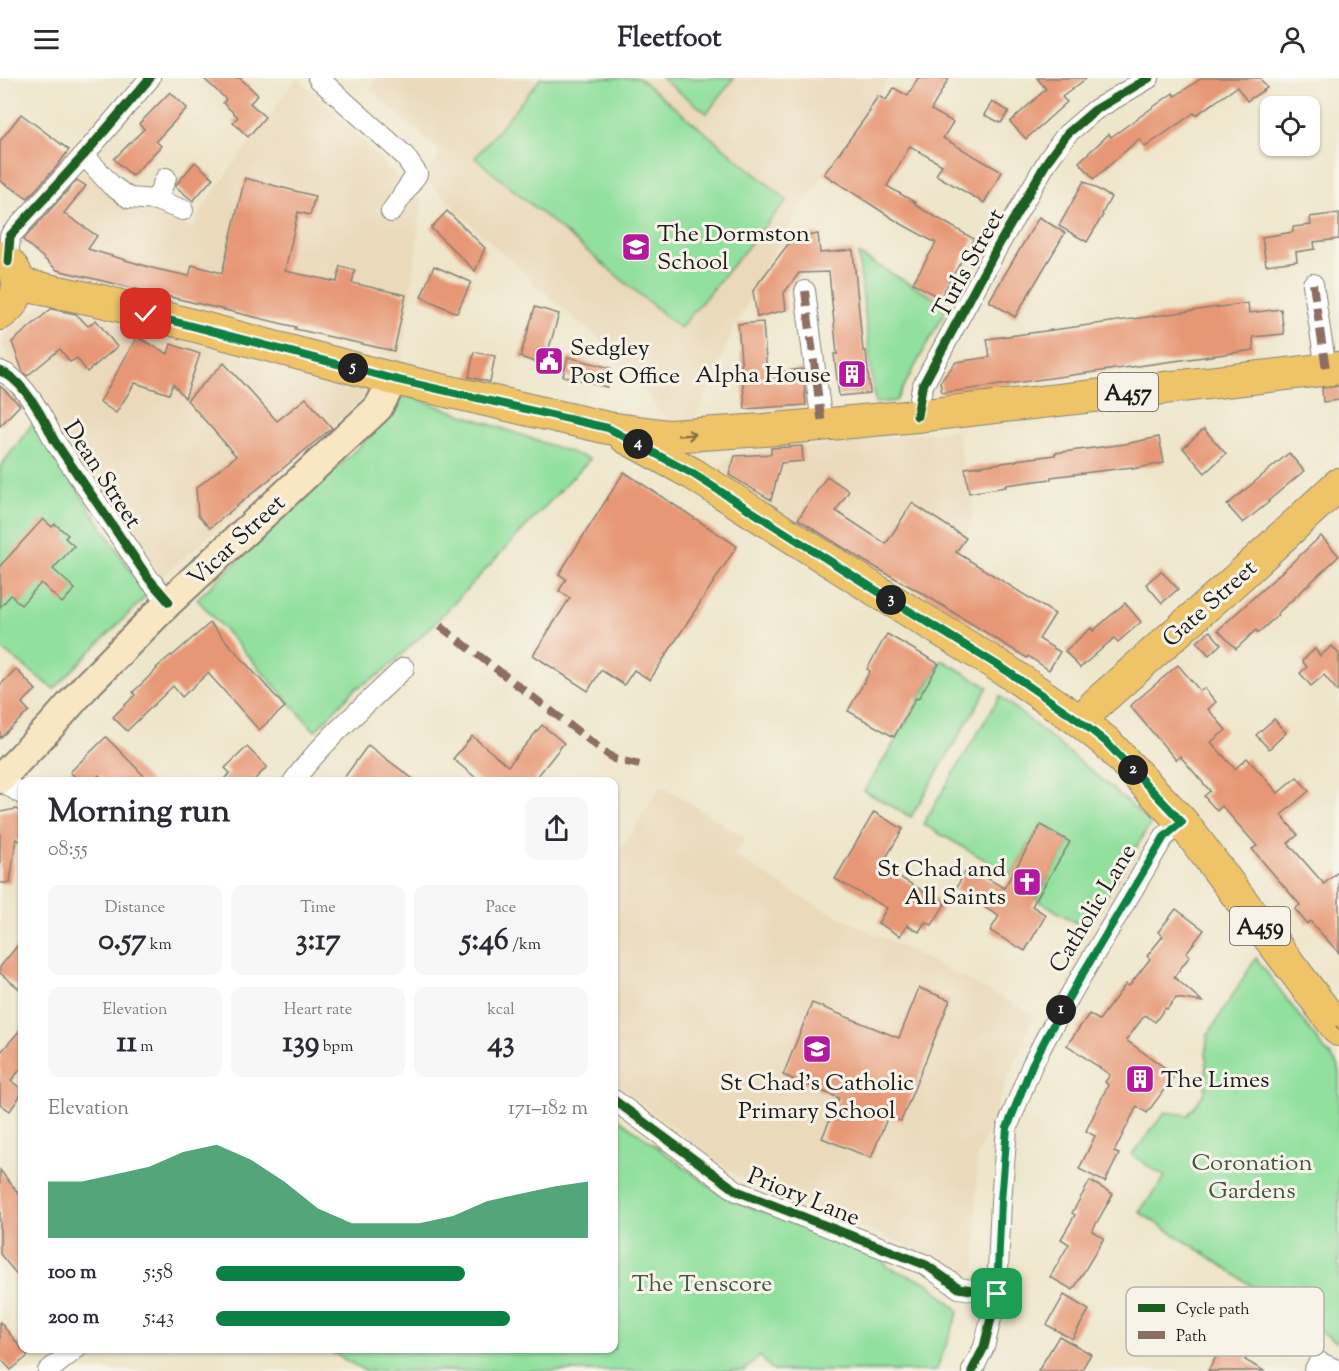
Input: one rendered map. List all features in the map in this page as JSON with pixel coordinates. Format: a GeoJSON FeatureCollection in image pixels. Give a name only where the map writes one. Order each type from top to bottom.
{"type":"FeatureCollection","features":[{"type":"Feature","properties":{"kind":"main road"},"geometry":{"type":"LineString","coordinates":[[0,314],[11,306],[17,295],[9,268]]}},
{"type":"Feature","properties":{"kind":"main road","name":"A459"},"geometry":{"type":"LineString","coordinates":[[9,268],[102,301],[394,379],[608,428],[693,474],[1007,671],[1106,742],[1182,822],[1339,1029]]}},
{"type":"Feature","properties":{"kind":"main road","name":"A457"},"geometry":{"type":"LineString","coordinates":[[608,428],[669,436],[764,430],[916,416],[1332,368]]}},
{"type":"Feature","properties":{"kind":"main road","name":"Vicar Street"},"geometry":{"type":"LineString","coordinates":[[0,779],[50,728],[87,685],[169,603],[378,408],[394,379]]}},
{"type":"Feature","properties":{"kind":"main road","name":"A457"},"geometry":{"type":"LineString","coordinates":[[693,474],[705,460],[728,445],[764,430]]}},
{"type":"Feature","properties":{"kind":"main road","name":"Gate Street"},"geometry":{"type":"LineString","coordinates":[[1081,722],[1096,704],[1239,577],[1339,484]]}},
{"type":"Feature","properties":{"kind":"street"},"geometry":{"type":"LineString","coordinates":[[9,268],[10,236],[150,78]]}},
{"type":"Feature","properties":{"kind":"street"},"geometry":{"type":"LineString","coordinates":[[318,78],[404,155],[417,174],[391,212]]}},
{"type":"Feature","properties":{"kind":"street","name":"Turls Street"},"geometry":{"type":"LineString","coordinates":[[916,416],[922,387],[998,246],[1046,164],[1067,134],[1095,110],[1149,78]]}},
{"type":"Feature","properties":{"kind":"street"},"geometry":{"type":"LineString","coordinates":[[84,155],[111,185],[129,198],[156,201],[183,210]]}},
{"type":"Feature","properties":{"kind":"street"},"geometry":{"type":"LineString","coordinates":[[156,201],[166,178]]}},
{"type":"Feature","properties":{"kind":"street"},"geometry":{"type":"LineString","coordinates":[[1313,284],[1332,368]]}},
{"type":"Feature","properties":{"kind":"street"},"geometry":{"type":"LineString","coordinates":[[805,291],[822,425]]}},
{"type":"Feature","properties":{"kind":"street","name":"Dean Street"},"geometry":{"type":"LineString","coordinates":[[0,371],[7,373],[24,390],[46,422],[54,440],[142,569],[169,603]]}},
{"type":"Feature","properties":{"kind":"street"},"geometry":{"type":"LineString","coordinates":[[297,777],[329,738],[404,668]]}},
{"type":"Feature","properties":{"kind":"street"},"geometry":{"type":"LineString","coordinates":[[0,779],[18,791]]}},
{"type":"Feature","properties":{"kind":"street","name":"Catholic Lane"},"geometry":{"type":"LineString","coordinates":[[972,1371],[984,1347],[997,1294],[1007,1128],[1032,1065],[1076,985],[1164,837],[1182,822]]}},
{"type":"Feature","properties":{"kind":"street","name":"Priory Lane"},"geometry":{"type":"LineString","coordinates":[[618,1103],[737,1191],[926,1265],[959,1288],[997,1294]]}},
{"type":"Feature","properties":{"kind":"street"},"geometry":{"type":"LineString","coordinates":[[48,1371],[71,1353]]}},
{"type":"Feature","properties":{"kind":"street"},"geometry":{"type":"LineString","coordinates":[[1314,1371],[1319,1362],[1339,1371]]}},
{"type":"Feature","properties":{"kind":"shaded area"},"geometry":{"type":"Polygon","coordinates":[[[296,78],[422,201],[402,362],[280,323],[55,268],[23,240],[77,171],[90,173],[126,205],[192,227],[202,208],[296,78]]]}},
{"type":"Feature","properties":{"kind":"shaded area","name":"The Dormston School"},"geometry":{"type":"Polygon","coordinates":[[[377,78],[890,78],[780,240],[738,320],[693,424],[673,422],[660,412],[597,337],[555,302],[429,182],[428,172],[441,152],[370,89],[377,78]]]}},
{"type":"Feature","properties":{"kind":"shaded area"},"geometry":{"type":"Polygon","coordinates":[[[46,302],[291,370],[373,390],[162,577],[13,371],[2,343],[11,326],[46,302]]]}},
{"type":"Feature","properties":{"kind":"shaded area"},"geometry":{"type":"Polygon","coordinates":[[[957,430],[974,517],[966,538],[927,596],[716,475],[715,469],[736,453],[957,430]]]}},
{"type":"Feature","properties":{"kind":"shaded area","name":"St Chad's Catholic Primary School"},"geometry":{"type":"Polygon","coordinates":[[[661,785],[746,838],[734,855],[802,898],[933,962],[1034,1015],[977,1157],[976,1270],[962,1277],[953,1268],[927,1254],[737,1176],[618,1086],[618,854],[661,785]]]}},
{"type":"Feature","properties":{"kind":"green space"},"geometry":{"type":"Polygon","coordinates":[[[541,78],[639,78],[787,200],[680,328],[475,158],[541,78]]]}},
{"type":"Feature","properties":{"kind":"green space"},"geometry":{"type":"Polygon","coordinates":[[[661,78],[734,78],[707,113],[661,78]]]}},
{"type":"Feature","properties":{"kind":"green space"},"geometry":{"type":"Polygon","coordinates":[[[858,254],[948,306],[896,401],[875,403],[858,254]]]}},
{"type":"Feature","properties":{"kind":"green space"},"geometry":{"type":"Polygon","coordinates":[[[406,395],[590,459],[434,624],[382,673],[355,689],[315,731],[197,599],[360,446],[406,395]]]}},
{"type":"Feature","properties":{"kind":"green space"},"geometry":{"type":"Polygon","coordinates":[[[33,423],[147,595],[54,689],[0,648],[0,467],[33,423]]]}},
{"type":"Feature","properties":{"kind":"green space"},"geometry":{"type":"Polygon","coordinates":[[[942,660],[988,687],[911,817],[864,791],[942,660]]]}},
{"type":"Feature","properties":{"kind":"green space"},"geometry":{"type":"Polygon","coordinates":[[[1000,696],[1151,823],[1086,929],[1036,899],[1070,842],[1041,825],[1011,875],[923,824],[1000,696]]]}},
{"type":"Feature","properties":{"kind":"green space","name":"Coronation Gardens"},"geometry":{"type":"Polygon","coordinates":[[[1256,958],[1339,1066],[1339,1343],[1324,1334],[1324,1287],[1254,1287],[1139,1212],[1165,1177],[1132,1155],[1165,1112],[1188,1115],[1205,1092],[1207,1036],[1256,958]]]}},
{"type":"Feature","properties":{"kind":"green space","name":"The Tenscore"},"geometry":{"type":"Polygon","coordinates":[[[618,1118],[726,1198],[884,1257],[887,1267],[928,1283],[959,1311],[936,1371],[773,1371],[760,1356],[744,1371],[365,1371],[333,1353],[618,1353],[618,1118]]]}},
{"type":"Feature","properties":{"kind":"building"},"geometry":{"type":"Polygon","coordinates":[[[203,78],[240,78],[258,95],[250,103],[265,117],[248,137],[233,122],[238,117],[223,103],[226,99],[203,78]]]}},
{"type":"Feature","properties":{"kind":"building"},"geometry":{"type":"Polygon","coordinates":[[[918,78],[949,78],[931,110],[953,122],[943,138],[1002,172],[984,203],[936,175],[942,165],[910,146],[887,186],[974,239],[940,298],[913,283],[936,243],[898,222],[824,174],[870,111],[878,96],[886,100],[894,88],[908,96],[918,78]]]}},
{"type":"Feature","properties":{"kind":"building"},"geometry":{"type":"Polygon","coordinates":[[[1037,78],[1087,78],[1062,97],[1067,102],[1026,139],[1010,122],[1046,89],[1037,78]]]}},
{"type":"Feature","properties":{"kind":"building"},"geometry":{"type":"Polygon","coordinates":[[[1202,78],[1260,78],[1267,88],[1247,101],[1237,87],[1145,147],[1139,139],[1094,179],[1079,162],[1109,134],[1111,137],[1173,93],[1175,96],[1202,78]]]}},
{"type":"Feature","properties":{"kind":"building"},"geometry":{"type":"Polygon","coordinates":[[[170,92],[187,108],[156,141],[161,146],[132,176],[114,159],[144,129],[139,124],[170,92]]]}},
{"type":"Feature","properties":{"kind":"building"},"geometry":{"type":"Polygon","coordinates":[[[992,102],[1009,111],[1001,123],[984,115],[992,102]]]}},
{"type":"Feature","properties":{"kind":"building"},"geometry":{"type":"Polygon","coordinates":[[[21,114],[69,150],[28,198],[0,181],[0,141],[21,114]]]}},
{"type":"Feature","properties":{"kind":"building"},"geometry":{"type":"Polygon","coordinates":[[[195,162],[213,178],[193,201],[175,186],[195,162]]]}},
{"type":"Feature","properties":{"kind":"building"},"geometry":{"type":"Polygon","coordinates":[[[245,178],[315,196],[310,215],[298,212],[285,271],[337,282],[340,266],[355,270],[352,283],[406,295],[394,351],[57,270],[23,240],[77,180],[86,186],[64,213],[97,236],[88,249],[189,276],[192,265],[222,273],[245,178]]]}},
{"type":"Feature","properties":{"kind":"building"},"geometry":{"type":"Polygon","coordinates":[[[1084,181],[1111,197],[1087,242],[1059,226],[1084,181]]]}},
{"type":"Feature","properties":{"kind":"building"},"geometry":{"type":"Polygon","coordinates":[[[447,211],[485,248],[475,271],[431,228],[447,211]]]}},
{"type":"Feature","properties":{"kind":"building"},"geometry":{"type":"Polygon","coordinates":[[[1339,213],[1339,239],[1314,242],[1315,249],[1296,252],[1297,261],[1266,265],[1262,237],[1293,232],[1293,227],[1311,225],[1310,217],[1339,213]]]}},
{"type":"Feature","properties":{"kind":"building"},"geometry":{"type":"Polygon","coordinates":[[[1039,217],[1065,233],[1015,317],[989,301],[1039,217]]]}},
{"type":"Feature","properties":{"kind":"building"},"geometry":{"type":"Polygon","coordinates":[[[818,234],[820,253],[853,250],[863,351],[866,351],[870,393],[839,396],[829,272],[799,273],[784,293],[786,310],[757,317],[753,291],[757,285],[792,239],[818,234]]]}},
{"type":"Feature","properties":{"kind":"building"},"geometry":{"type":"Polygon","coordinates":[[[434,266],[471,282],[457,313],[421,297],[434,266]]]}},
{"type":"Feature","properties":{"kind":"building"},"geometry":{"type":"Polygon","coordinates":[[[1248,303],[1249,313],[1281,309],[1284,334],[1253,337],[1254,350],[942,393],[940,382],[956,362],[990,357],[987,339],[1248,303]]]}},
{"type":"Feature","properties":{"kind":"building"},"geometry":{"type":"Polygon","coordinates":[[[535,307],[559,314],[544,365],[520,357],[535,307]]]}},
{"type":"Feature","properties":{"kind":"building"},"geometry":{"type":"Polygon","coordinates":[[[51,309],[76,314],[88,326],[96,320],[117,347],[87,372],[77,358],[70,362],[60,349],[27,376],[23,372],[12,342],[51,309]]]}},
{"type":"Feature","properties":{"kind":"building"},"geometry":{"type":"Polygon","coordinates":[[[763,322],[767,373],[803,369],[806,405],[745,409],[738,324],[763,322]]]}},
{"type":"Feature","properties":{"kind":"building"},"geometry":{"type":"Polygon","coordinates":[[[137,337],[168,354],[171,344],[200,354],[185,398],[173,384],[169,394],[135,383],[116,413],[100,402],[137,337]]]}},
{"type":"Feature","properties":{"kind":"building"},"geometry":{"type":"Polygon","coordinates":[[[474,352],[495,356],[490,382],[469,377],[474,352]]]}},
{"type":"Feature","properties":{"kind":"building"},"geometry":{"type":"Polygon","coordinates":[[[568,357],[611,368],[607,387],[563,376],[568,357]]]}},
{"type":"Feature","properties":{"kind":"building"},"geometry":{"type":"Polygon","coordinates":[[[224,363],[277,421],[306,398],[332,428],[210,528],[198,515],[196,488],[236,456],[187,400],[224,363]]]}},
{"type":"Feature","properties":{"kind":"building"},"geometry":{"type":"Polygon","coordinates":[[[0,386],[20,405],[0,426],[0,386]]]}},
{"type":"Feature","properties":{"kind":"building"},"geometry":{"type":"Polygon","coordinates":[[[1339,386],[1339,400],[1323,402],[1322,388],[1339,386]]]}},
{"type":"Feature","properties":{"kind":"building"},"geometry":{"type":"Polygon","coordinates":[[[1204,429],[1226,454],[1205,473],[1183,448],[1204,429]]]}},
{"type":"Feature","properties":{"kind":"building"},"geometry":{"type":"Polygon","coordinates":[[[1159,437],[1164,463],[1132,469],[1132,467],[1051,477],[1051,479],[1005,485],[1006,487],[969,493],[965,468],[1159,437]]]}},
{"type":"Feature","properties":{"kind":"building"},"geometry":{"type":"Polygon","coordinates":[[[802,446],[803,461],[781,463],[771,500],[729,475],[735,456],[771,454],[771,448],[802,446]]]}},
{"type":"Feature","properties":{"kind":"building"},"geometry":{"type":"Polygon","coordinates":[[[1289,453],[1304,471],[1243,523],[1227,505],[1289,453]]]}},
{"type":"Feature","properties":{"kind":"building"},"geometry":{"type":"Polygon","coordinates":[[[624,472],[737,546],[650,680],[634,670],[624,685],[601,670],[588,691],[533,655],[570,598],[559,591],[566,579],[559,574],[624,472]]]}},
{"type":"Feature","properties":{"kind":"building"},"geometry":{"type":"Polygon","coordinates":[[[827,476],[849,491],[836,511],[886,544],[912,503],[966,538],[956,552],[1055,614],[1039,639],[1060,652],[1049,670],[798,519],[827,476]]]}},
{"type":"Feature","properties":{"kind":"building"},"geometry":{"type":"Polygon","coordinates":[[[43,519],[52,527],[55,524],[68,535],[65,538],[74,546],[53,569],[75,589],[62,603],[41,583],[21,605],[11,595],[0,607],[0,566],[43,519]]]}},
{"type":"Feature","properties":{"kind":"building"},"geometry":{"type":"Polygon","coordinates":[[[1321,536],[1339,556],[1278,615],[1258,633],[1256,630],[1236,649],[1218,630],[1321,536]]]}},
{"type":"Feature","properties":{"kind":"building"},"geometry":{"type":"Polygon","coordinates":[[[1161,571],[1178,589],[1162,603],[1146,584],[1161,571]]]}},
{"type":"Feature","properties":{"kind":"building"},"geometry":{"type":"Polygon","coordinates":[[[1125,603],[1141,622],[1118,642],[1114,638],[1080,668],[1065,651],[1091,628],[1093,631],[1125,603]]]}},
{"type":"Feature","properties":{"kind":"building"},"geometry":{"type":"Polygon","coordinates":[[[210,623],[285,707],[259,730],[208,673],[182,697],[173,686],[127,731],[113,717],[135,695],[133,692],[156,668],[210,623]]]}},
{"type":"Feature","properties":{"kind":"building"},"geometry":{"type":"Polygon","coordinates":[[[1210,631],[1221,644],[1209,655],[1197,642],[1210,631]]]}},
{"type":"Feature","properties":{"kind":"building"},"geometry":{"type":"Polygon","coordinates":[[[887,634],[939,664],[894,737],[848,711],[870,671],[867,669],[887,634]]]}},
{"type":"Feature","properties":{"kind":"building"},"geometry":{"type":"Polygon","coordinates":[[[1332,646],[1339,654],[1339,693],[1324,675],[1311,686],[1300,673],[1307,667],[1302,661],[1315,649],[1320,656],[1332,646]]]}},
{"type":"Feature","properties":{"kind":"building"},"geometry":{"type":"Polygon","coordinates":[[[1178,665],[1200,691],[1204,688],[1216,702],[1208,709],[1226,730],[1211,742],[1235,769],[1247,758],[1278,793],[1297,777],[1309,791],[1281,815],[1298,835],[1288,843],[1324,884],[1339,871],[1339,953],[1310,921],[1307,924],[1295,909],[1300,905],[1252,849],[1257,846],[1222,806],[1217,811],[1204,796],[1210,791],[1180,756],[1176,760],[1130,706],[1178,665]]]}},
{"type":"Feature","properties":{"kind":"building"},"geometry":{"type":"Polygon","coordinates":[[[16,669],[36,690],[22,703],[29,711],[0,738],[0,685],[16,669]]]}},
{"type":"Feature","properties":{"kind":"building"},"geometry":{"type":"Polygon","coordinates":[[[1274,719],[1286,733],[1269,749],[1256,735],[1274,719]]]}},
{"type":"Feature","properties":{"kind":"building"},"geometry":{"type":"Polygon","coordinates":[[[542,725],[564,743],[537,777],[475,777],[453,759],[472,736],[508,766],[542,725]]]}},
{"type":"Feature","properties":{"kind":"building"},"geometry":{"type":"Polygon","coordinates":[[[106,737],[145,777],[101,777],[99,775],[97,777],[75,777],[70,772],[106,737]]]}},
{"type":"Feature","properties":{"kind":"building"},"geometry":{"type":"Polygon","coordinates":[[[368,745],[410,777],[345,777],[368,745]]]}},
{"type":"Feature","properties":{"kind":"building"},"geometry":{"type":"Polygon","coordinates":[[[247,747],[267,767],[257,777],[226,777],[230,773],[225,768],[247,747]]]}},
{"type":"Feature","properties":{"kind":"building"},"geometry":{"type":"Polygon","coordinates":[[[18,810],[18,840],[16,839],[10,883],[0,883],[0,812],[18,810]]]}},
{"type":"Feature","properties":{"kind":"building"},"geometry":{"type":"Polygon","coordinates":[[[874,812],[903,829],[881,866],[945,904],[932,925],[925,922],[919,932],[907,925],[900,936],[878,923],[887,908],[835,879],[874,812]]]}},
{"type":"Feature","properties":{"kind":"building","name":"St Chad and All Saints"},"geometry":{"type":"Polygon","coordinates":[[[1041,825],[1070,842],[1032,906],[1046,915],[1025,951],[990,931],[999,916],[955,890],[968,867],[1004,888],[1041,825]]]}},
{"type":"Feature","properties":{"kind":"building"},"geometry":{"type":"Polygon","coordinates":[[[1176,909],[1204,930],[1186,953],[1190,956],[1174,977],[1203,1002],[1176,998],[1155,1022],[1145,1015],[1126,1040],[1175,1075],[1147,1113],[1137,1106],[1114,1152],[1119,1154],[1105,1182],[1079,1169],[1095,1136],[1086,1131],[1108,1085],[1105,1082],[1110,1075],[1067,1045],[1089,1014],[1099,1020],[1126,984],[1129,986],[1150,959],[1147,956],[1163,936],[1158,932],[1176,909]]]}},
{"type":"Feature","properties":{"kind":"building"},"geometry":{"type":"Polygon","coordinates":[[[18,945],[18,988],[0,973],[0,967],[18,945]]]}},
{"type":"Feature","properties":{"kind":"building"},"geometry":{"type":"Polygon","coordinates":[[[919,988],[950,1000],[901,1121],[888,1116],[871,1158],[822,1138],[839,1098],[783,1075],[812,1003],[899,1038],[919,988]]]}},
{"type":"Feature","properties":{"kind":"building"},"geometry":{"type":"Polygon","coordinates":[[[18,1033],[18,1072],[11,1081],[18,1086],[18,1099],[10,1111],[0,1104],[0,1053],[18,1033]]]}},
{"type":"Feature","properties":{"kind":"building"},"geometry":{"type":"Polygon","coordinates":[[[0,1170],[18,1193],[18,1276],[0,1254],[0,1170]]]}},
{"type":"Feature","properties":{"kind":"building"},"geometry":{"type":"Polygon","coordinates":[[[1090,1181],[1113,1194],[1092,1231],[1104,1238],[1073,1290],[1050,1277],[1069,1244],[1061,1239],[1090,1181]]]}},
{"type":"Feature","properties":{"kind":"building"},"geometry":{"type":"Polygon","coordinates":[[[1064,1295],[1089,1310],[1072,1339],[1047,1325],[1064,1295]]]}},
{"type":"Feature","properties":{"kind":"building"},"geometry":{"type":"Polygon","coordinates":[[[0,1322],[18,1344],[18,1353],[26,1353],[28,1356],[11,1370],[0,1358],[0,1322]]]}},
{"type":"Feature","properties":{"kind":"building"},"geometry":{"type":"Polygon","coordinates":[[[1059,1336],[1091,1354],[1081,1371],[1038,1371],[1059,1336]]]}},
{"type":"Feature","properties":{"kind":"building"},"geometry":{"type":"Polygon","coordinates":[[[1217,1356],[1247,1356],[1245,1360],[1264,1371],[1208,1371],[1217,1356]]]}},
{"type":"Feature","properties":{"kind":"marked path"},"geometry":{"type":"LineString","coordinates":[[1313,284],[1326,369]]}},
{"type":"Feature","properties":{"kind":"marked path"},"geometry":{"type":"LineString","coordinates":[[805,291],[822,425]]}},
{"type":"Feature","properties":{"kind":"marked path"},"geometry":{"type":"LineString","coordinates":[[440,626],[614,759],[644,766]]}},
{"type":"Feature","properties":{"kind":"cycle path"},"geometry":{"type":"LineString","coordinates":[[8,262],[10,236],[150,78]]}},
{"type":"Feature","properties":{"kind":"cycle path"},"geometry":{"type":"LineString","coordinates":[[917,416],[922,387],[998,246],[1048,160],[1067,134],[1095,110],[1149,78]]}},
{"type":"Feature","properties":{"kind":"cycle path"},"geometry":{"type":"LineString","coordinates":[[0,371],[9,375],[25,391],[45,421],[54,440],[149,579],[169,602]]}},
{"type":"Feature","properties":{"kind":"cycle path"},"geometry":{"type":"LineString","coordinates":[[972,1371],[984,1347],[997,1294],[1007,1128],[1032,1065],[1076,985],[1164,837],[1182,822]]}},
{"type":"Feature","properties":{"kind":"cycle path"},"geometry":{"type":"LineString","coordinates":[[618,1103],[737,1191],[926,1265],[959,1288],[997,1294]]}},
{"type":"Feature","properties":{"kind":"place","name":"The Dormston School"},"geometry":{"type":"Point","coordinates":[636,247]}},
{"type":"Feature","properties":{"kind":"place","name":"Sedgley Post Office"},"geometry":{"type":"Point","coordinates":[549,361]}},
{"type":"Feature","properties":{"kind":"place","name":"Alpha House"},"geometry":{"type":"Point","coordinates":[852,374]}},
{"type":"Feature","properties":{"kind":"place","name":"St Chad and All Saints"},"geometry":{"type":"Point","coordinates":[1027,882]}},
{"type":"Feature","properties":{"kind":"place","name":"St Chad's Catholic Primary School"},"geometry":{"type":"Point","coordinates":[817,1049]}},
{"type":"Feature","properties":{"kind":"place","name":"The Limes"},"geometry":{"type":"Point","coordinates":[1140,1079]}},
{"type":"Feature","properties":{"kind":"route"},"geometry":{"type":"LineString","coordinates":[[146,314],[394,379],[608,428],[693,474],[1007,671],[1106,742],[1182,822],[1164,837],[1076,985],[1032,1065],[1007,1128],[997,1294]]}}]}
